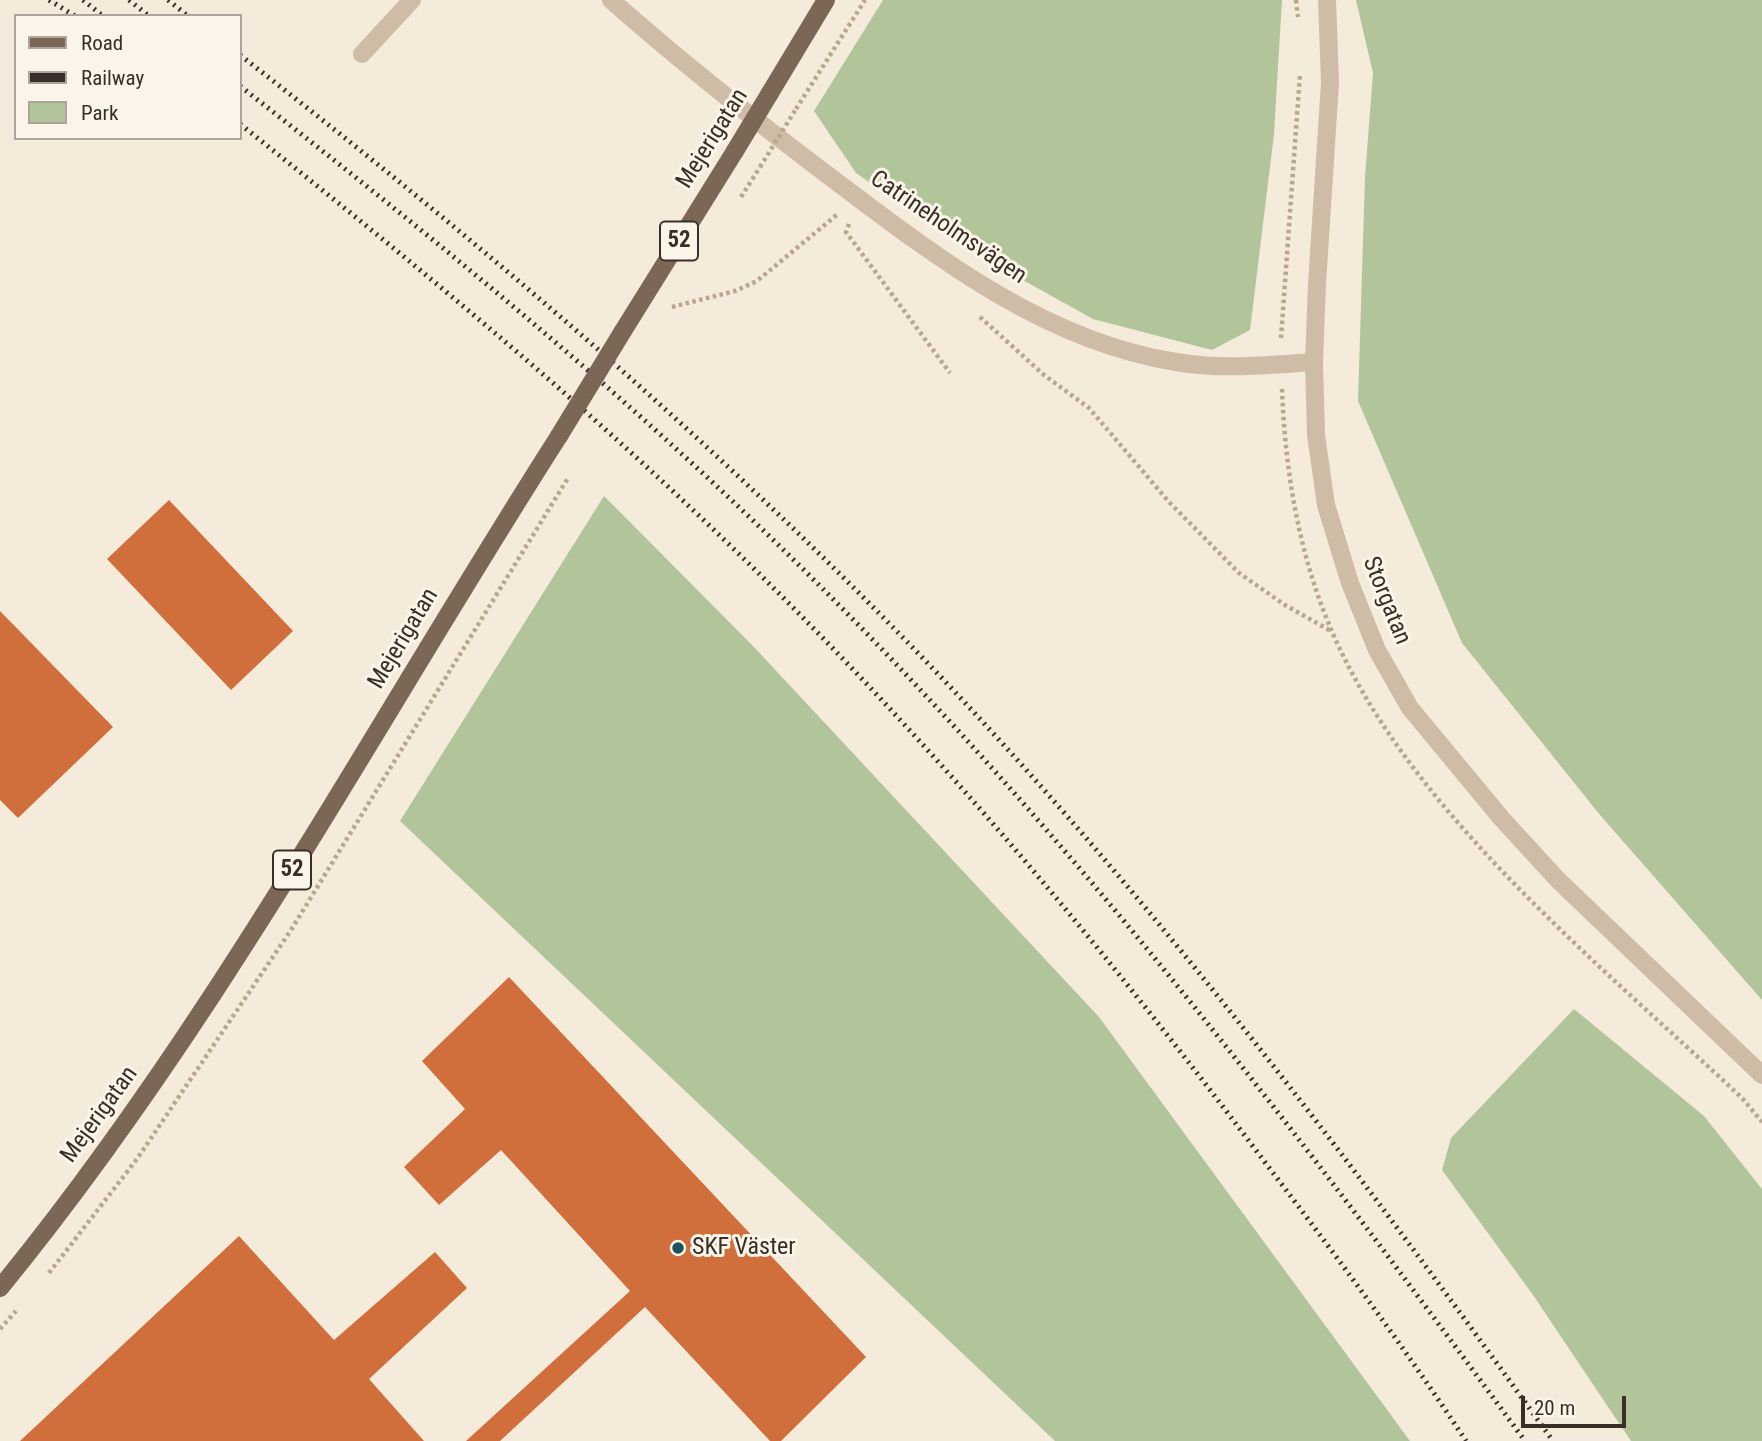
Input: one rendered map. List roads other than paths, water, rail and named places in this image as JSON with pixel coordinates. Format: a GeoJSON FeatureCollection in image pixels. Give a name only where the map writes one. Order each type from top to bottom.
{"type":"FeatureCollection","features":[{"type":"Feature","properties":{"kind":"main road","name":"Mejerigatan"},"geometry":{"type":"LineString","coordinates":[[0,1288],[111,1145],[165,1068],[297,863],[475,568],[827,0]]}},
{"type":"Feature","properties":{"kind":"street"},"geometry":{"type":"LineString","coordinates":[[362,54],[412,0]]}},
{"type":"Feature","properties":{"kind":"street","name":"Catrineholmsvägen"},"geometry":{"type":"LineString","coordinates":[[611,0],[732,103],[914,241],[1053,325],[1116,347],[1176,362],[1245,367],[1314,362]]}},
{"type":"Feature","properties":{"kind":"street","name":"Storgatan"},"geometry":{"type":"LineString","coordinates":[[1327,0],[1330,43],[1328,152],[1314,362],[1316,435],[1325,505],[1350,583],[1377,650],[1410,708],[1494,810],[1558,880],[1762,1075]]}},
{"type":"Feature","properties":{"kind":"railway"},"geometry":{"type":"LineString","coordinates":[[49,0],[72,14]]}},
{"type":"Feature","properties":{"kind":"railway"},"geometry":{"type":"LineString","coordinates":[[83,0],[100,14]]}},
{"type":"Feature","properties":{"kind":"railway"},"geometry":{"type":"LineString","coordinates":[[129,0],[146,14]]}},
{"type":"Feature","properties":{"kind":"railway"},"geometry":{"type":"LineString","coordinates":[[168,0],[186,14]]}},
{"type":"Feature","properties":{"kind":"railway"},"geometry":{"type":"LineString","coordinates":[[242,57],[423,201],[601,352],[773,509],[939,675],[1103,858],[1259,1048],[1334,1144],[1553,1441]]}},
{"type":"Feature","properties":{"kind":"railway"},"geometry":{"type":"LineString","coordinates":[[242,88],[466,267],[613,392],[756,523],[921,690],[1013,792],[1191,1002],[1360,1220],[1525,1441]]}},
{"type":"Feature","properties":{"kind":"railway"},"geometry":{"type":"LineString","coordinates":[[242,126],[433,281],[621,443],[742,557],[881,700],[1015,849],[1142,1003],[1342,1265],[1466,1441]]}},
{"type":"Feature","properties":{"kind":"place","name":"SKF Väster"},"geometry":{"type":"Point","coordinates":[678,1248]}}]}
